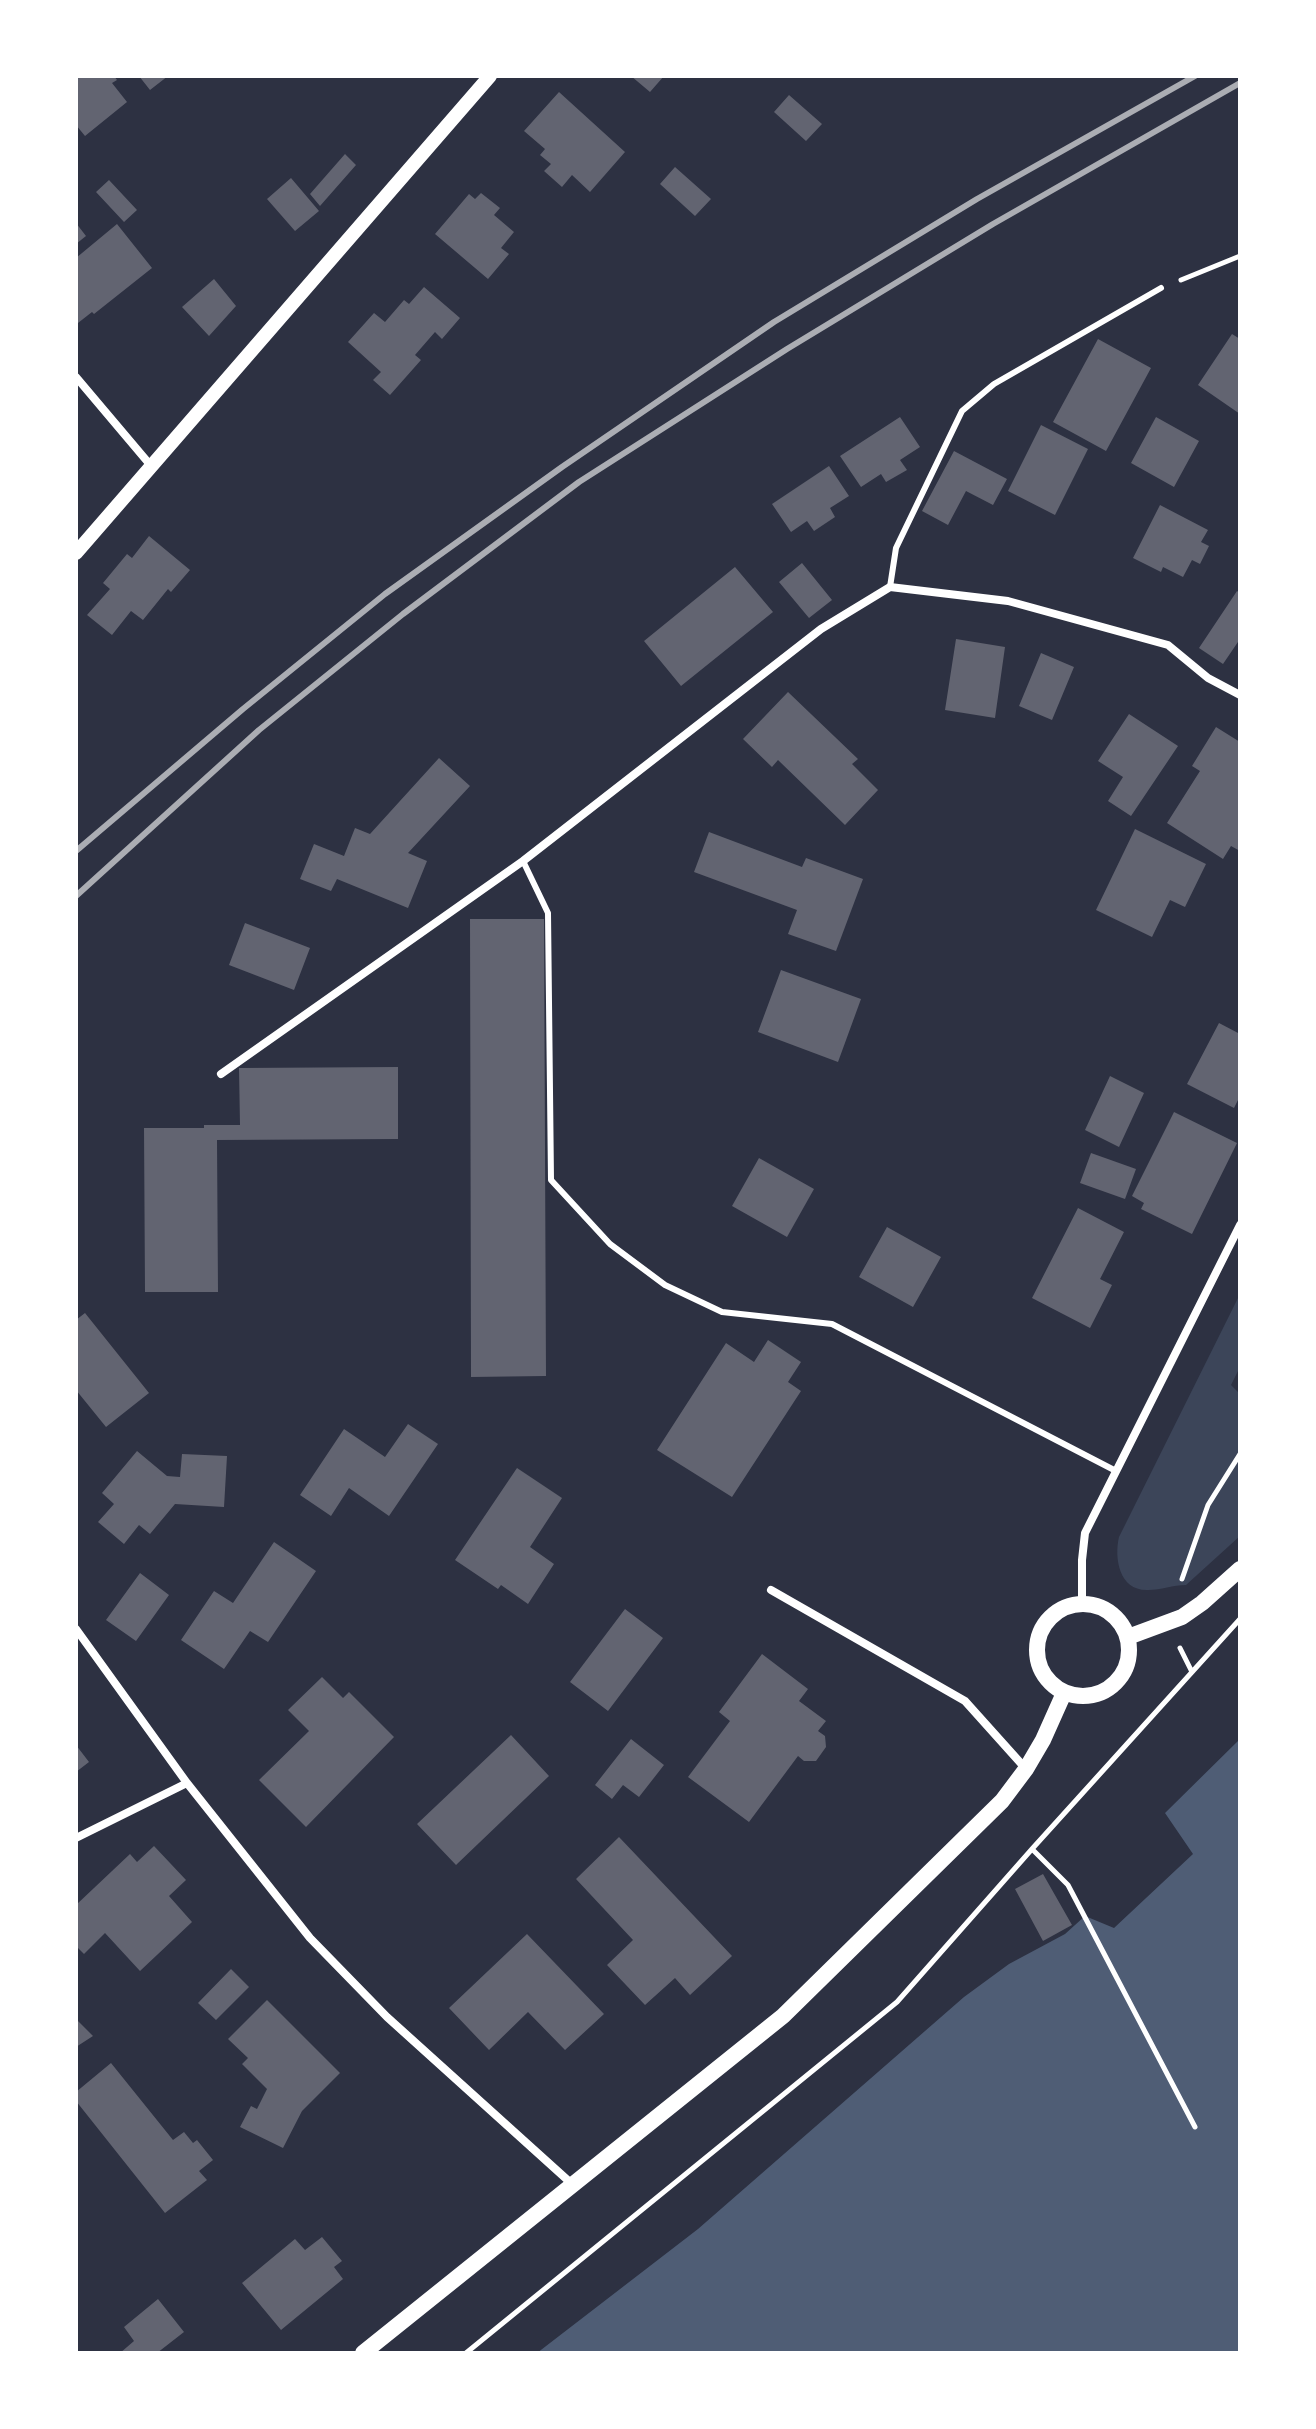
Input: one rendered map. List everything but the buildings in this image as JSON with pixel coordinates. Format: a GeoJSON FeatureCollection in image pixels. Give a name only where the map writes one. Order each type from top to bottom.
{"type":"FeatureCollection","features":[{"type":"Feature","properties":{"kind":"main road"},"geometry":{"type":"LineString","coordinates":[[1128,1637],[1182,1617],[1240,1569]]}},
{"type":"Feature","properties":{"kind":"main road"},"geometry":{"type":"LineString","coordinates":[[1082,1604],[1111,1612],[1128,1637],[1130,1652],[1127,1667],[1108,1690],[1094,1696],[1079,1697],[1064,1693],[1049,1682],[1040,1667],[1037,1650],[1040,1633],[1050,1617],[1064,1608],[1082,1604]]}},
{"type":"Feature","properties":{"kind":"main road"},"geometry":{"type":"LineString","coordinates":[[363,2353],[783,2016],[1002,1801],[1043,1740],[1064,1693]]}},
{"type":"Feature","properties":{"kind":"street"},"geometry":{"type":"LineString","coordinates":[[76,553],[490,76]]}},
{"type":"Feature","properties":{"kind":"street"},"geometry":{"type":"LineString","coordinates":[[76,377],[152,467]]}},
{"type":"Feature","properties":{"kind":"street"},"geometry":{"type":"LineString","coordinates":[[221,1074],[523,861],[821,629],[890,587],[1008,601],[1168,645],[1208,678],[1240,695]]}},
{"type":"Feature","properties":{"kind":"street"},"geometry":{"type":"LineString","coordinates":[[1082,1604],[1085,1533],[1240,1225]]}},
{"type":"Feature","properties":{"kind":"street"},"geometry":{"type":"LineString","coordinates":[[771,1590],[965,1701],[1026,1769]]}},
{"type":"Feature","properties":{"kind":"street"},"geometry":{"type":"LineString","coordinates":[[76,1629],[187,1783],[310,1938],[387,2017],[572,2184]]}},
{"type":"Feature","properties":{"kind":"street"},"geometry":{"type":"LineString","coordinates":[[76,1838],[187,1783]]}},
{"type":"Feature","properties":{"kind":"lane"},"geometry":{"type":"LineString","coordinates":[[890,587],[896,548],[962,411],[994,384],[1161,288]]}},
{"type":"Feature","properties":{"kind":"lane"},"geometry":{"type":"LineString","coordinates":[[523,861],[548,913],[551,1180],[610,1244],[665,1285],[722,1312],[832,1324],[1116,1471]]}},
{"type":"Feature","properties":{"kind":"path"},"geometry":{"type":"LineString","coordinates":[[1161,288],[1240,256]]}},
{"type":"Feature","properties":{"kind":"path"},"geometry":{"type":"LineString","coordinates":[[1168,1622],[1208,1505],[1240,1454]]}},
{"type":"Feature","properties":{"kind":"path"},"geometry":{"type":"LineString","coordinates":[[466,2353],[897,2002],[1240,1619]]}},
{"type":"Feature","properties":{"kind":"path"},"geometry":{"type":"LineString","coordinates":[[1032,1849],[1068,1885],[1195,2127]]}},
{"type":"Feature","properties":{"kind":"shaded area"},"geometry":{"type":"Polygon","coordinates":[[[1240,1294],[1240,1367],[1231,1385],[1240,1394],[1240,1536],[1186,1585],[1138,1589],[1121,1572],[1117,1554],[1119,1537],[1240,1294]]]}},
{"type":"Feature","properties":{"kind":"shaded area"},"geometry":{"type":"Polygon","coordinates":[[[1240,1739],[1240,2353],[537,2353],[698,2229],[964,1997],[1009,1964],[1065,1934],[1085,1916],[1114,1928],[1193,1854],[1165,1813],[1240,1739]]]}},
{"type":"Feature","properties":{"kind":"railway"},"geometry":{"type":"LineString","coordinates":[[76,851],[385,594],[562,467],[774,322],[977,199],[1195,76]]}},
{"type":"Feature","properties":{"kind":"railway"},"geometry":{"type":"LineString","coordinates":[[76,896],[259,730],[403,614],[579,482],[787,349],[993,224],[1240,83]]}}]}
